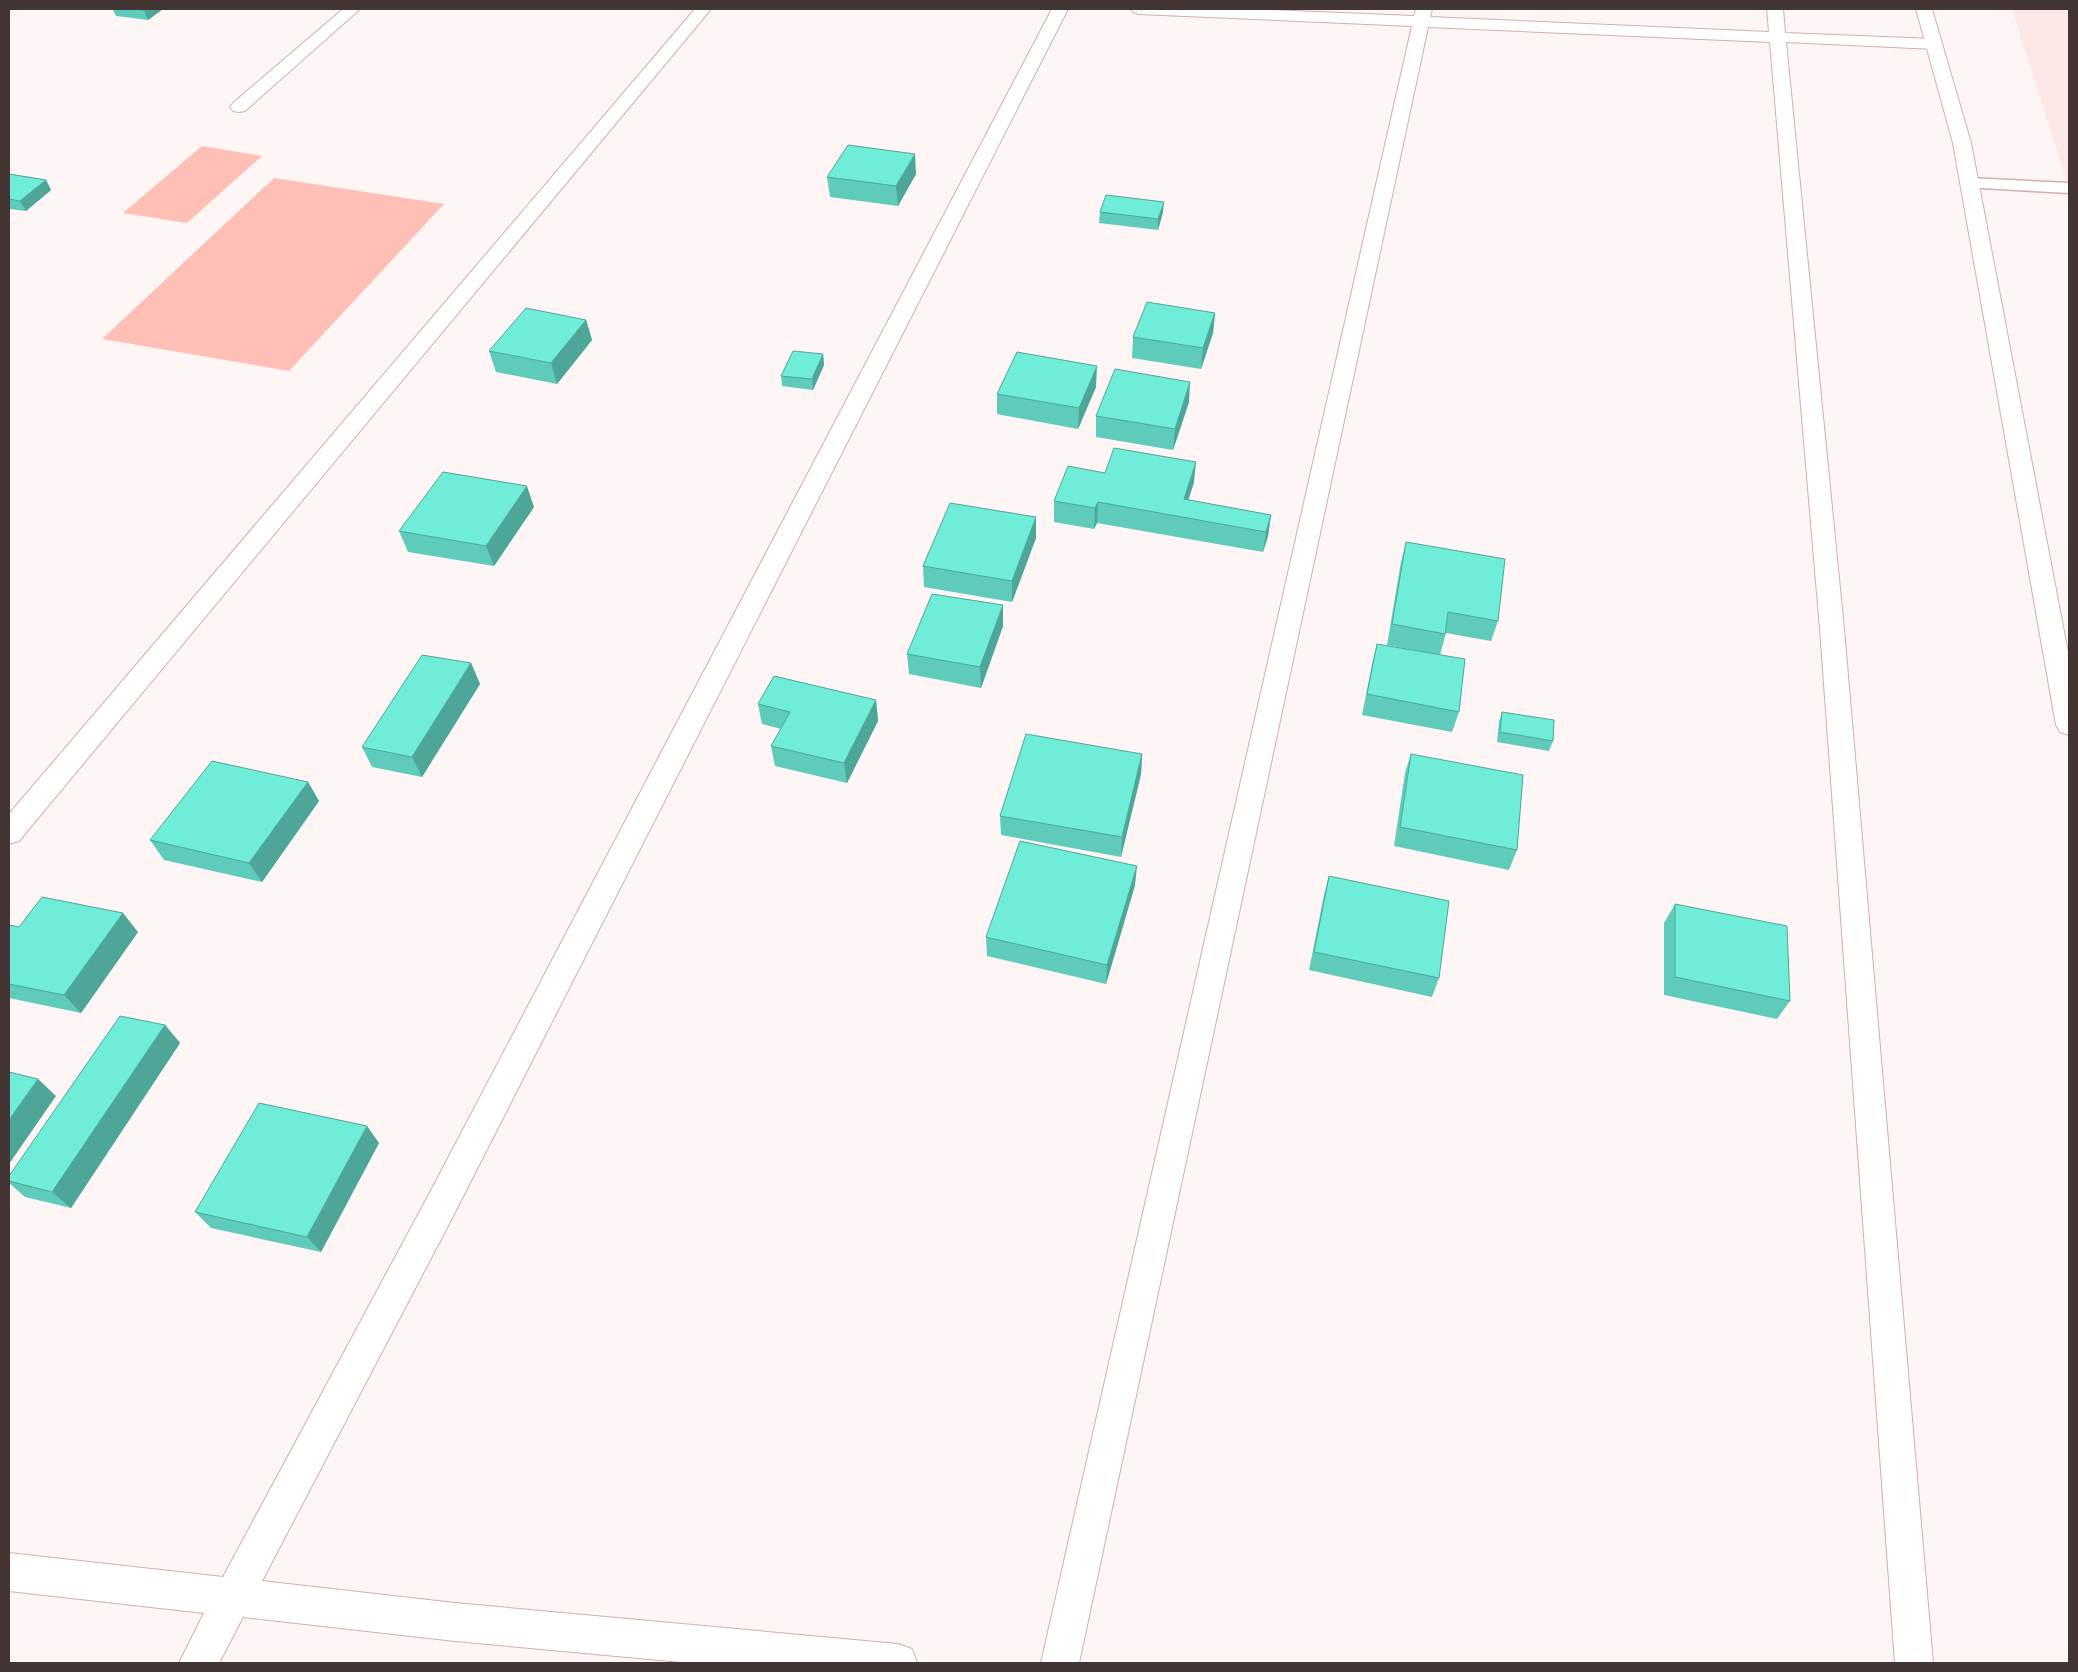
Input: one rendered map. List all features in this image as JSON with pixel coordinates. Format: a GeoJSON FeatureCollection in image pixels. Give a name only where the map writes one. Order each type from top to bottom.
{"type":"FeatureCollection","features":[{"type":"Feature","properties":{"kind":"street"},"geometry":{"type":"LineString","coordinates":[[239,108],[352,9]]}},
{"type":"Feature","properties":{"kind":"street"},"geometry":{"type":"LineString","coordinates":[[9,833],[702,9]]}},
{"type":"Feature","properties":{"kind":"street"},"geometry":{"type":"LineString","coordinates":[[198,1663],[440,1209],[1060,9]]}},
{"type":"Feature","properties":{"kind":"street"},"geometry":{"type":"LineString","coordinates":[[1139,9],[1422,15],[1778,37],[1934,44]]}},
{"type":"Feature","properties":{"kind":"street"},"geometry":{"type":"LineString","coordinates":[[1775,9],[1793,183],[1846,788],[1914,1663]]}},
{"type":"Feature","properties":{"kind":"street"},"geometry":{"type":"LineString","coordinates":[[1924,9],[1962,143],[2069,725]]}},
{"type":"Feature","properties":{"kind":"street"},"geometry":{"type":"LineString","coordinates":[[1060,1663],[1422,15]]}},
{"type":"Feature","properties":{"kind":"street"},"geometry":{"type":"LineString","coordinates":[[9,1572],[455,1622],[898,1663]]}},
{"type":"Feature","properties":{"kind":"lane"},"geometry":{"type":"LineString","coordinates":[[1970,183],[2069,188]]}},
{"type":"Feature","properties":{"kind":"shaded area"},"geometry":{"type":"Polygon","coordinates":[[[2012,9],[2069,9],[2069,188],[2012,9]]]}},
{"type":"Feature","properties":{"kind":"shaded area"},"geometry":{"type":"Polygon","coordinates":[[[202,146],[262,156],[187,223],[123,213],[202,146]]]}},
{"type":"Feature","properties":{"kind":"shaded area"},"geometry":{"type":"Polygon","coordinates":[[[274,178],[444,204],[289,371],[102,339],[274,178]]]}},
{"type":"Feature","properties":{"kind":"building"},"geometry":{"type":"Polygon","coordinates":[[[848,145],[915,154],[896,186],[827,177],[848,145]]]}},
{"type":"Feature","properties":{"kind":"building"},"geometry":{"type":"Polygon","coordinates":[[[9,174],[46,180],[20,201],[9,199],[9,174]]]}},
{"type":"Feature","properties":{"kind":"building"},"geometry":{"type":"Polygon","coordinates":[[[1106,195],[1164,202],[1158,219],[1100,212],[1106,195]]]}},
{"type":"Feature","properties":{"kind":"building"},"geometry":{"type":"Polygon","coordinates":[[[1147,302],[1215,313],[1203,348],[1133,337],[1147,302]]]}},
{"type":"Feature","properties":{"kind":"building"},"geometry":{"type":"Polygon","coordinates":[[[526,308],[586,320],[551,363],[489,351],[526,308]]]}},
{"type":"Feature","properties":{"kind":"building"},"geometry":{"type":"Polygon","coordinates":[[[793,351],[823,354],[812,379],[781,376],[793,351]]]}},
{"type":"Feature","properties":{"kind":"building"},"geometry":{"type":"Polygon","coordinates":[[[1017,352],[1097,366],[1079,408],[997,394],[1017,352]]]}},
{"type":"Feature","properties":{"kind":"building"},"geometry":{"type":"Polygon","coordinates":[[[1115,369],[1190,382],[1175,429],[1096,416],[1115,369]]]}},
{"type":"Feature","properties":{"kind":"building"},"geometry":{"type":"Polygon","coordinates":[[[1114,448],[1196,462],[1184,499],[1271,515],[1266,532],[1098,502],[1095,508],[1054,501],[1068,466],[1105,473],[1114,448]]]}},
{"type":"Feature","properties":{"kind":"building"},"geometry":{"type":"Polygon","coordinates":[[[443,472],[527,486],[486,546],[399,531],[443,472]]]}},
{"type":"Feature","properties":{"kind":"building"},"geometry":{"type":"Polygon","coordinates":[[[950,503],[1036,517],[1012,581],[923,566],[950,503]]]}},
{"type":"Feature","properties":{"kind":"building"},"geometry":{"type":"Polygon","coordinates":[[[1406,542],[1505,559],[1498,621],[1448,612],[1445,634],[1392,624],[1406,542]]]}},
{"type":"Feature","properties":{"kind":"building"},"geometry":{"type":"Polygon","coordinates":[[[932,594],[1003,605],[980,667],[907,654],[932,594]]]}},
{"type":"Feature","properties":{"kind":"building"},"geometry":{"type":"Polygon","coordinates":[[[1377,644],[1465,659],[1459,712],[1367,694],[1377,644]]]}},
{"type":"Feature","properties":{"kind":"building"},"geometry":{"type":"Polygon","coordinates":[[[422,655],[471,663],[412,757],[362,747],[422,655]]]}},
{"type":"Feature","properties":{"kind":"building"},"geometry":{"type":"Polygon","coordinates":[[[774,676],[876,700],[844,763],[771,746],[790,712],[758,704],[774,676]]]}},
{"type":"Feature","properties":{"kind":"building"},"geometry":{"type":"Polygon","coordinates":[[[1502,712],[1554,720],[1553,741],[1500,732],[1502,712]]]}},
{"type":"Feature","properties":{"kind":"building"},"geometry":{"type":"Polygon","coordinates":[[[1026,734],[1142,754],[1122,837],[1000,816],[1026,734]]]}},
{"type":"Feature","properties":{"kind":"building"},"geometry":{"type":"Polygon","coordinates":[[[1411,754],[1523,775],[1517,850],[1400,827],[1411,754]]]}},
{"type":"Feature","properties":{"kind":"building"},"geometry":{"type":"Polygon","coordinates":[[[212,761],[308,782],[249,863],[150,840],[212,761]]]}},
{"type":"Feature","properties":{"kind":"building"},"geometry":{"type":"Polygon","coordinates":[[[1020,841],[1137,866],[1107,965],[986,937],[1020,841]]]}},
{"type":"Feature","properties":{"kind":"building"},"geometry":{"type":"Polygon","coordinates":[[[1329,876],[1449,901],[1439,978],[1314,952],[1329,876]]]}},
{"type":"Feature","properties":{"kind":"building"},"geometry":{"type":"Polygon","coordinates":[[[42,897],[123,913],[64,995],[9,984],[9,925],[19,927],[42,897]]]}},
{"type":"Feature","properties":{"kind":"building"},"geometry":{"type":"Polygon","coordinates":[[[1675,904],[1787,926],[1790,1001],[1675,977],[1675,904]]]}},
{"type":"Feature","properties":{"kind":"building"},"geometry":{"type":"Polygon","coordinates":[[[120,1016],[165,1025],[52,1192],[9,1181],[9,1176],[120,1016]]]}},
{"type":"Feature","properties":{"kind":"building"},"geometry":{"type":"Polygon","coordinates":[[[9,1072],[38,1079],[9,1120],[9,1072]]]}},
{"type":"Feature","properties":{"kind":"building"},"geometry":{"type":"Polygon","coordinates":[[[259,1103],[367,1126],[307,1237],[195,1212],[259,1103]]]}}]}
